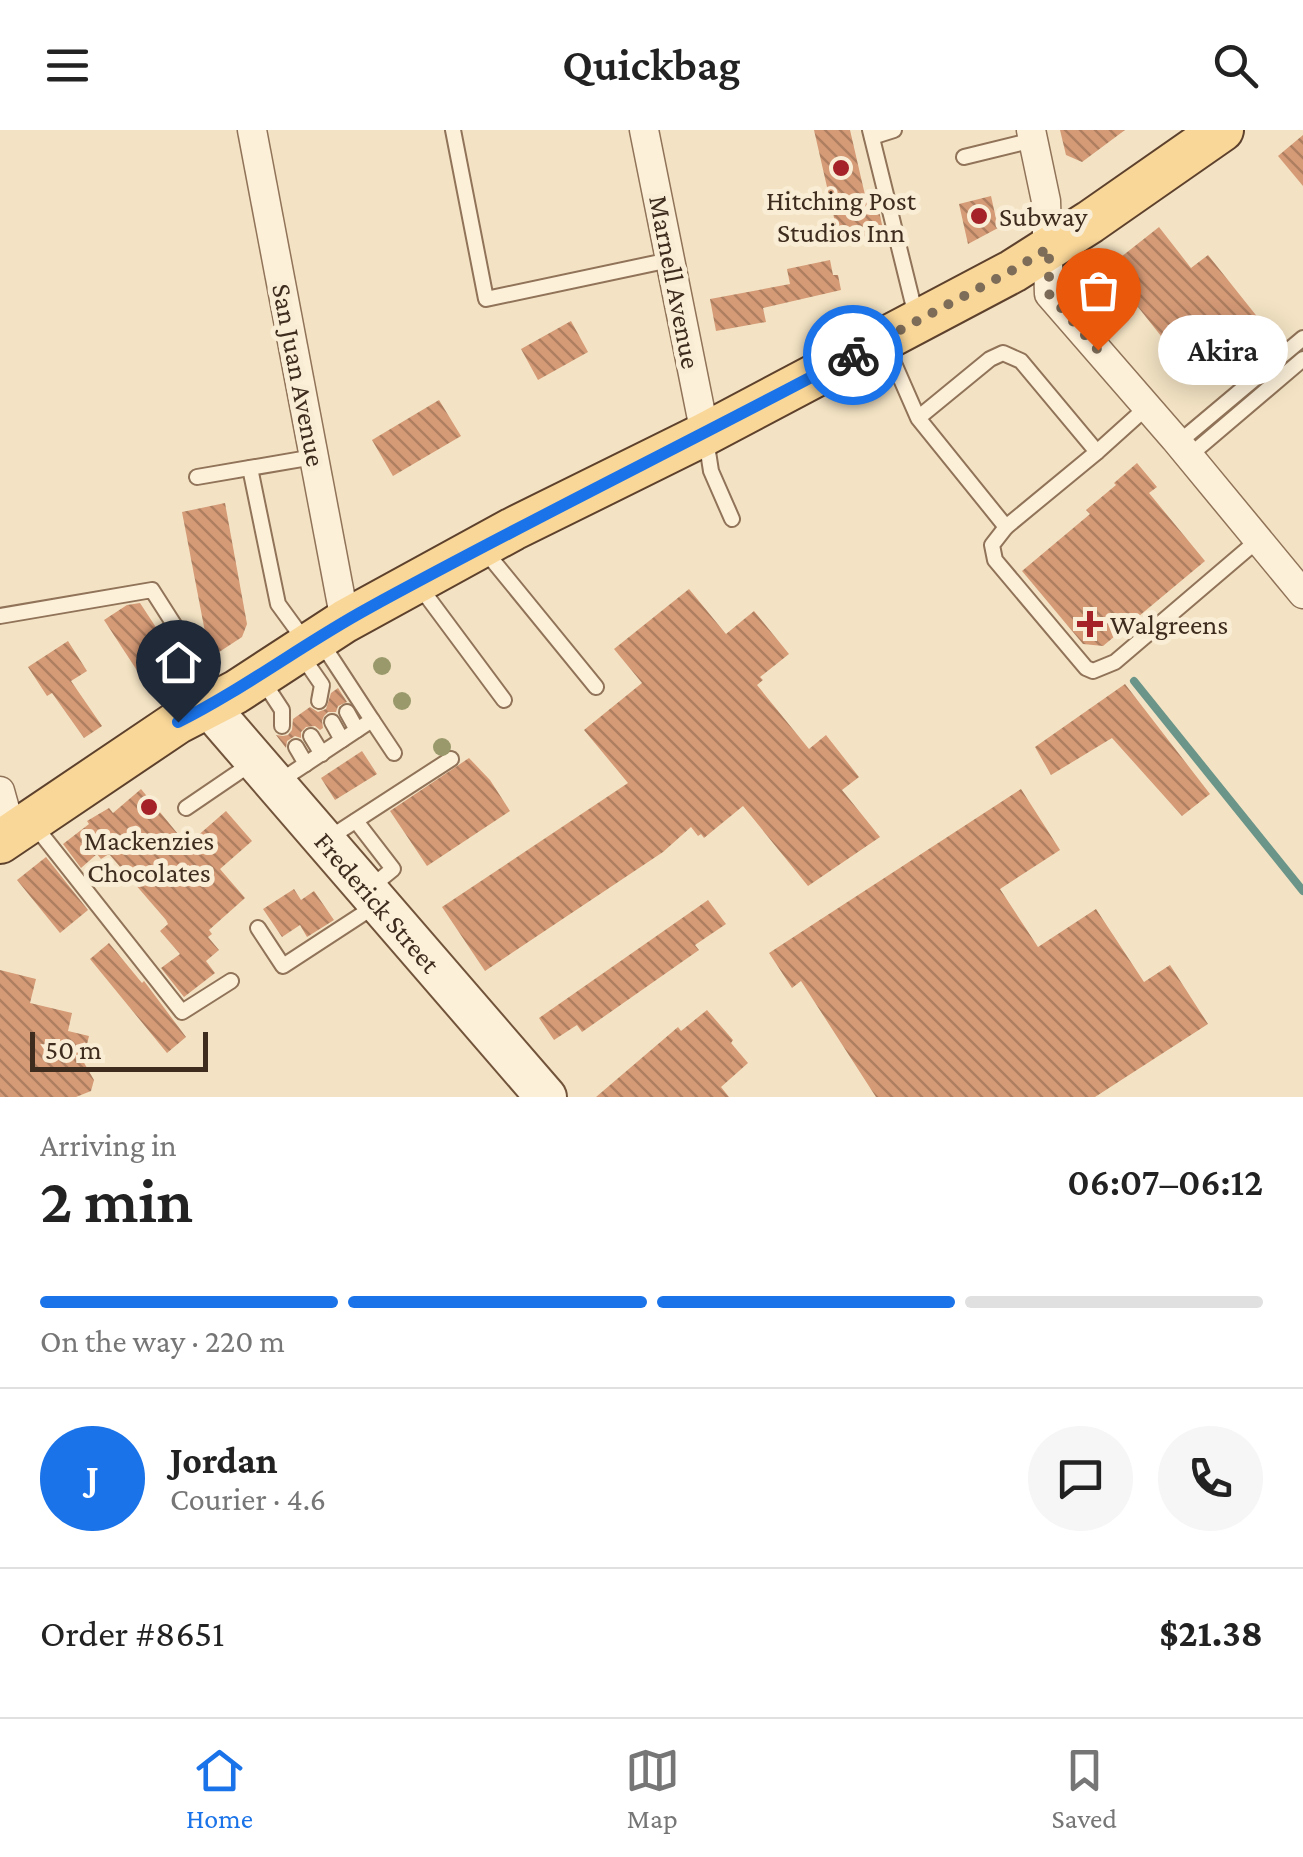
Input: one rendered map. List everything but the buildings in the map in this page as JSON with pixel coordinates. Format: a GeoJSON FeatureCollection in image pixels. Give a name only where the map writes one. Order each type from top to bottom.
{"type":"FeatureCollection","features":[{"type":"Feature","properties":{"kind":"main road"},"geometry":{"type":"LineString","coordinates":[[14,832],[178,722],[215,703],[275,704],[416,582],[1013,270],[1222,130]]}},
{"type":"Feature","properties":{"kind":"main road","name":"Frederick Street"},"geometry":{"type":"LineString","coordinates":[[215,703],[340,831],[373,897],[546,1097]]}},
{"type":"Feature","properties":{"kind":"street","name":"San Juan Avenue"},"geometry":{"type":"LineString","coordinates":[[252,130],[314,458],[321,662]]}},
{"type":"Feature","properties":{"kind":"street","name":"Marnell Avenue"},"geometry":{"type":"LineString","coordinates":[[644,130],[705,434]]}},
{"type":"Feature","properties":{"kind":"street"},"geometry":{"type":"LineString","coordinates":[[1032,135],[1046,201],[1049,294],[1303,594]]}},
{"type":"Feature","properties":{"kind":"street"},"geometry":{"type":"LineString","coordinates":[[0,790],[14,832]]}},
{"type":"Feature","properties":{"kind":"lane"},"geometry":{"type":"LineString","coordinates":[[453,130],[486,300],[670,260]]}},
{"type":"Feature","properties":{"kind":"lane"},"geometry":{"type":"LineString","coordinates":[[894,130],[871,134],[918,418],[1006,527]]}},
{"type":"Feature","properties":{"kind":"lane"},"geometry":{"type":"LineString","coordinates":[[964,157],[1032,135]]}},
{"type":"Feature","properties":{"kind":"lane"},"geometry":{"type":"LineString","coordinates":[[1184,450],[1303,338]]}},
{"type":"Feature","properties":{"kind":"lane"},"geometry":{"type":"LineString","coordinates":[[918,418],[990,359],[1003,353],[1021,361],[1097,452]]}},
{"type":"Feature","properties":{"kind":"lane"},"geometry":{"type":"LineString","coordinates":[[1184,450],[1303,359]]}},
{"type":"Feature","properties":{"kind":"lane"},"geometry":{"type":"LineString","coordinates":[[1147,407],[1006,527],[992,545],[995,560],[1086,668],[1093,671],[1115,662],[1258,540]]}},
{"type":"Feature","properties":{"kind":"lane"},"geometry":{"type":"LineString","coordinates":[[705,434],[711,471],[732,519]]}},
{"type":"Feature","properties":{"kind":"lane"},"geometry":{"type":"LineString","coordinates":[[197,477],[314,458]]}},
{"type":"Feature","properties":{"kind":"lane"},"geometry":{"type":"LineString","coordinates":[[250,468],[278,604],[394,753]]}},
{"type":"Feature","properties":{"kind":"lane"},"geometry":{"type":"LineString","coordinates":[[482,546],[596,687]]}},
{"type":"Feature","properties":{"kind":"lane"},"geometry":{"type":"LineString","coordinates":[[416,582],[504,700]]}},
{"type":"Feature","properties":{"kind":"lane"},"geometry":{"type":"LineString","coordinates":[[0,616],[152,590],[215,703]]}},
{"type":"Feature","properties":{"kind":"lane"},"geometry":{"type":"LineString","coordinates":[[275,704],[298,715]]}},
{"type":"Feature","properties":{"kind":"lane"},"geometry":{"type":"LineString","coordinates":[[347,712],[357,730]]}},
{"type":"Feature","properties":{"kind":"lane"},"geometry":{"type":"LineString","coordinates":[[186,808],[322,754],[372,720]]}},
{"type":"Feature","properties":{"kind":"lane"},"geometry":{"type":"LineString","coordinates":[[332,722],[342,740]]}},
{"type":"Feature","properties":{"kind":"lane"},"geometry":{"type":"LineString","coordinates":[[312,736],[322,754]]}},
{"type":"Feature","properties":{"kind":"lane"},"geometry":{"type":"LineString","coordinates":[[279,770],[296,747]]}},
{"type":"Feature","properties":{"kind":"lane"},"geometry":{"type":"LineString","coordinates":[[340,831],[451,759]]}},
{"type":"Feature","properties":{"kind":"lane"},"geometry":{"type":"LineString","coordinates":[[14,832],[182,1012],[230,981]]}},
{"type":"Feature","properties":{"kind":"lane"},"geometry":{"type":"LineString","coordinates":[[258,928],[283,966],[373,897]]}},
{"type":"Feature","properties":{"kind":"waterway"},"geometry":{"type":"LineString","coordinates":[[1134,681],[1303,891]]}},
{"type":"Feature","properties":{"kind":"way so far"},"geometry":{"type":"LineString","coordinates":[[853,355],[1049,248],[1049,294],[1098,350]]}},
{"type":"Feature","properties":{"kind":"place","name":"Hitching Post Studios Inn"},"geometry":{"type":"Point","coordinates":[841,168]}},
{"type":"Feature","properties":{"kind":"place","name":"Subway"},"geometry":{"type":"Point","coordinates":[979,216]}},
{"type":"Feature","properties":{"kind":"place","name":"Akira"},"geometry":{"type":"Point","coordinates":[1098,350]}},
{"type":"Feature","properties":{"kind":"place","name":"Walgreens"},"geometry":{"type":"Point","coordinates":[1090,624]}},
{"type":"Feature","properties":{"kind":"place","name":"Mackenzies Chocolates"},"geometry":{"type":"Point","coordinates":[149,807]}},
{"type":"Feature","properties":{"kind":"route"},"geometry":{"type":"LineString","coordinates":[[178,722],[236,692],[345,621],[513,529],[853,355]]}}]}
